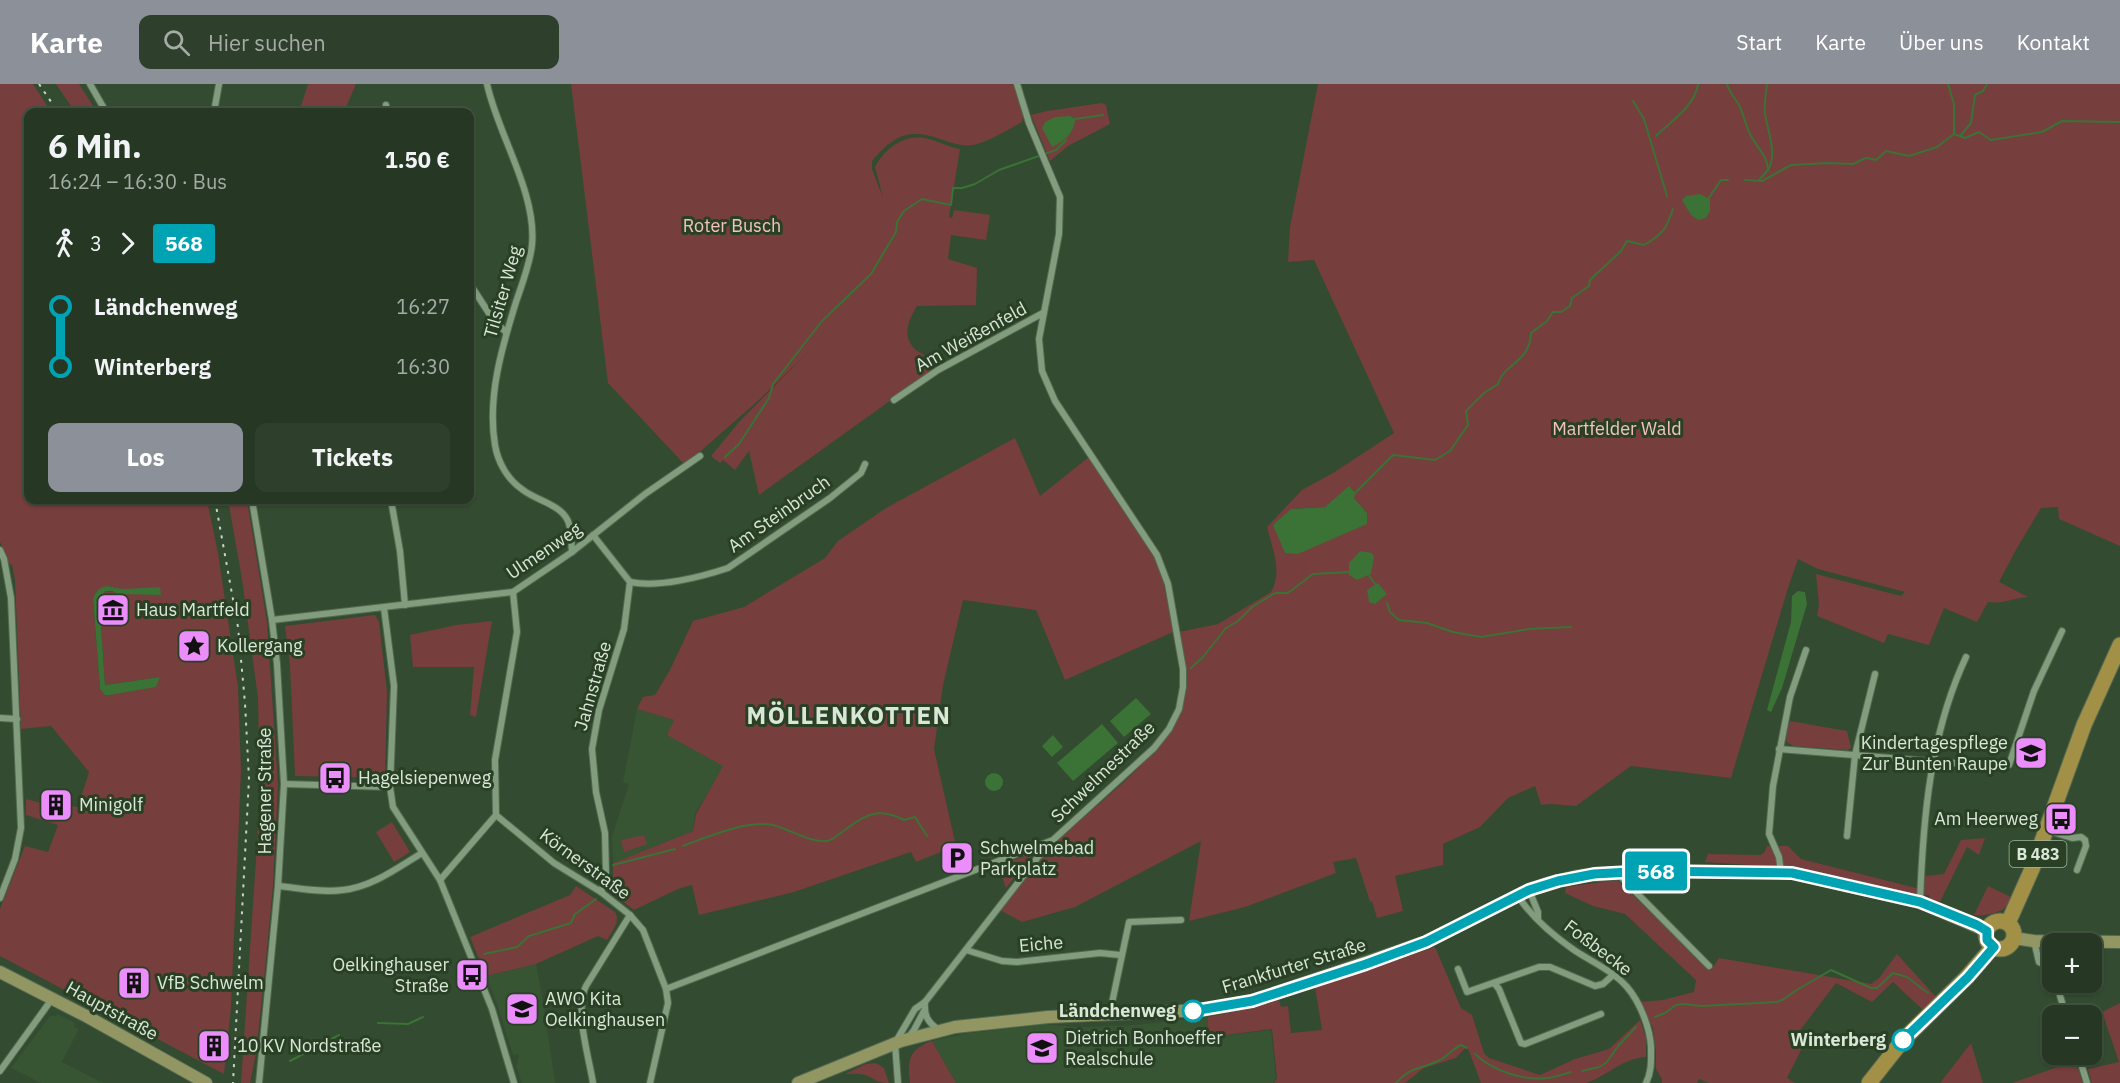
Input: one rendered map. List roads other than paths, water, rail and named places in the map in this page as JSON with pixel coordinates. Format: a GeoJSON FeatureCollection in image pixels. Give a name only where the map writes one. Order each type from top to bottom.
{"type":"FeatureCollection","features":[{"type":"Feature","properties":{"kind":"main road","name":"B 483"},"geometry":{"type":"LineString","coordinates":[[2008,923],[2025,889],[2084,725],[2120,645]]}},
{"type":"Feature","properties":{"kind":"main road","name":"Frankfurter Straße"},"geometry":{"type":"LineString","coordinates":[[798,1083],[909,1037],[939,1030],[1006,1020],[1203,1011],[1265,998],[1426,942],[1523,893],[1578,876],[1616,872],[1781,873],[1812,877],[1920,902],[1987,931]]}},
{"type":"Feature","properties":{"kind":"main road"},"geometry":{"type":"LineString","coordinates":[[1995,921],[2008,923],[2013,930],[2014,938],[2005,948],[1994,947],[1987,940],[1987,931],[1995,921]]}},
{"type":"Feature","properties":{"kind":"main road"},"geometry":{"type":"LineString","coordinates":[[2014,938],[2034,941],[2120,942]]}},
{"type":"Feature","properties":{"kind":"main road"},"geometry":{"type":"LineString","coordinates":[[1869,1083],[1903,1040],[1968,977],[1994,947]]}},
{"type":"Feature","properties":{"kind":"main road","name":"Hauptstraße"},"geometry":{"type":"LineString","coordinates":[[0,972],[206,1083]]}},
{"type":"Feature","properties":{"kind":"street"},"geometry":{"type":"LineString","coordinates":[[90,84],[104,108]]}},
{"type":"Feature","properties":{"kind":"street"},"geometry":{"type":"LineString","coordinates":[[215,108],[219,84]]}},
{"type":"Feature","properties":{"kind":"street","name":"Tilsiter Weg"},"geometry":{"type":"LineString","coordinates":[[486,84],[526,197],[533,231],[529,262],[506,332],[498,366],[494,432],[496,453],[510,478],[523,490],[552,505],[564,515],[569,524],[572,552]]}},
{"type":"Feature","properties":{"kind":"street","name":"Am Weißenfeld"},"geometry":{"type":"LineString","coordinates":[[894,400],[938,370],[1044,313],[1061,220],[1060,196],[1029,123],[1017,84]]}},
{"type":"Feature","properties":{"kind":"street"},"geometry":{"type":"LineString","coordinates":[[474,290],[494,321],[506,332]]}},
{"type":"Feature","properties":{"kind":"street","name":"Schwelmestraße"},"geometry":{"type":"LineString","coordinates":[[666,989],[1053,840],[1145,758],[1169,729],[1179,709],[1183,669],[1168,584],[1156,555],[1055,401],[1042,371],[1039,339],[1044,313]]}},
{"type":"Feature","properties":{"kind":"street","name":"Ulmenweg"},"geometry":{"type":"LineString","coordinates":[[272,620],[513,592],[572,552],[645,494],[700,456]]}},
{"type":"Feature","properties":{"kind":"street","name":"Am Steinbruch"},"geometry":{"type":"LineString","coordinates":[[630,582],[649,585],[728,568],[830,498],[861,473],[864,464]]}},
{"type":"Feature","properties":{"kind":"street","name":"Hagener Straße"},"geometry":{"type":"LineString","coordinates":[[253,504],[272,620],[278,673],[284,784],[278,886],[259,1083]]}},
{"type":"Feature","properties":{"kind":"street"},"geometry":{"type":"LineString","coordinates":[[393,504],[405,605]]}},
{"type":"Feature","properties":{"kind":"street"},"geometry":{"type":"LineString","coordinates":[[593,535],[630,582]]}},
{"type":"Feature","properties":{"kind":"street"},"geometry":{"type":"LineString","coordinates":[[0,550],[6,568],[11,598],[21,828],[15,859],[0,898]]}},
{"type":"Feature","properties":{"kind":"street","name":"Jahnstraße"},"geometry":{"type":"LineString","coordinates":[[602,892],[606,875],[605,833],[596,792],[592,748],[599,710],[624,629],[630,582]]}},
{"type":"Feature","properties":{"kind":"street"},"geometry":{"type":"LineString","coordinates":[[440,880],[496,815],[495,760],[517,632],[513,592]]}},
{"type":"Feature","properties":{"kind":"street"},"geometry":{"type":"LineString","coordinates":[[384,608],[394,686],[390,787],[393,807],[440,880],[492,1009],[514,1083]]}},
{"type":"Feature","properties":{"kind":"street"},"geometry":{"type":"LineString","coordinates":[[1779,749],[2003,767],[2009,765],[2034,690],[2062,631]]}},
{"type":"Feature","properties":{"kind":"street"},"geometry":{"type":"LineString","coordinates":[[1781,873],[1779,856],[1769,834],[1779,749],[1790,697],[1806,650]]}},
{"type":"Feature","properties":{"kind":"street"},"geometry":{"type":"LineString","coordinates":[[1920,902],[1923,822],[1933,762],[1947,705],[1966,657]]}},
{"type":"Feature","properties":{"kind":"street"},"geometry":{"type":"LineString","coordinates":[[1847,836],[1855,755],[1875,674]]}},
{"type":"Feature","properties":{"kind":"street"},"geometry":{"type":"LineString","coordinates":[[0,718],[17,719]]}},
{"type":"Feature","properties":{"kind":"street"},"geometry":{"type":"LineString","coordinates":[[284,784],[390,787]]}},
{"type":"Feature","properties":{"kind":"street","name":"Körnerstraße"},"geometry":{"type":"LineString","coordinates":[[496,815],[554,863],[602,892],[630,915],[643,930],[666,989],[668,1003],[650,1083]]}},
{"type":"Feature","properties":{"kind":"street"},"geometry":{"type":"LineString","coordinates":[[2046,830],[2072,838],[2081,837],[2085,840],[2086,846],[2077,870]]}},
{"type":"Feature","properties":{"kind":"street"},"geometry":{"type":"LineString","coordinates":[[909,1037],[909,1020],[915,1009],[925,1002],[1018,881],[1053,840]]}},
{"type":"Feature","properties":{"kind":"street"},"geometry":{"type":"LineString","coordinates":[[278,886],[332,891],[357,887],[375,881],[422,853]]}},
{"type":"Feature","properties":{"kind":"street"},"geometry":{"type":"LineString","coordinates":[[1616,872],[1709,966]]}},
{"type":"Feature","properties":{"kind":"street"},"geometry":{"type":"LineString","coordinates":[[0,875],[7,878]]}},
{"type":"Feature","properties":{"kind":"street","name":"Foßbecke"},"geometry":{"type":"LineString","coordinates":[[1523,893],[1527,910],[1558,937],[1612,975],[1630,992],[1649,1030],[1652,1062],[1646,1083]]}},
{"type":"Feature","properties":{"kind":"street","name":"Foßbecke"},"geometry":{"type":"LineString","coordinates":[[1523,893],[1538,912],[1538,918]]}},
{"type":"Feature","properties":{"kind":"street"},"geometry":{"type":"LineString","coordinates":[[593,1083],[582,1017],[582,997],[586,986],[630,915]]}},
{"type":"Feature","properties":{"kind":"street"},"geometry":{"type":"LineString","coordinates":[[1112,1015],[1120,955],[1129,922],[1181,920]]}},
{"type":"Feature","properties":{"kind":"street"},"geometry":{"type":"LineString","coordinates":[[2034,941],[2039,962],[2042,964]]}},
{"type":"Feature","properties":{"kind":"street","name":"Eiche"},"geometry":{"type":"LineString","coordinates":[[966,950],[1002,961],[1017,962],[1100,953],[1120,955]]}},
{"type":"Feature","properties":{"kind":"street"},"geometry":{"type":"LineString","coordinates":[[1458,969],[1467,992],[1539,967],[1550,967],[1595,986],[1603,984],[1612,975]]}},
{"type":"Feature","properties":{"kind":"street"},"geometry":{"type":"LineString","coordinates":[[1494,983],[1499,989],[1521,1044],[1601,1014]]}},
{"type":"Feature","properties":{"kind":"street"},"geometry":{"type":"LineString","coordinates":[[0,1071],[52,999]]}},
{"type":"Feature","properties":{"kind":"street"},"geometry":{"type":"LineString","coordinates":[[909,1037],[924,1010],[925,1002]]}},
{"type":"Feature","properties":{"kind":"street"},"geometry":{"type":"LineString","coordinates":[[924,1010],[931,1025],[939,1030]]}},
{"type":"Feature","properties":{"kind":"street"},"geometry":{"type":"LineString","coordinates":[[898,1083],[909,1037],[909,1020]]}},
{"type":"Feature","properties":{"kind":"street"},"geometry":{"type":"LineString","coordinates":[[2081,1065],[2087,1083]]}},
{"type":"Feature","properties":{"kind":"street"},"geometry":{"type":"LineString","coordinates":[[1650,1074],[1656,1083]]}},
{"type":"Feature","properties":{"kind":"waterway"},"geometry":{"type":"LineString","coordinates":[[1656,136],[1687,106],[1698,84]]}},
{"type":"Feature","properties":{"kind":"waterway"},"geometry":{"type":"LineString","coordinates":[[1727,84],[1739,105],[1751,136],[1766,161],[1768,170],[1759,180]]}},
{"type":"Feature","properties":{"kind":"waterway"},"geometry":{"type":"LineString","coordinates":[[1767,84],[1765,113],[1772,149],[1768,170]]}},
{"type":"Feature","properties":{"kind":"waterway"},"geometry":{"type":"LineString","coordinates":[[1948,84],[1954,104],[1954,134]]}},
{"type":"Feature","properties":{"kind":"waterway"},"geometry":{"type":"LineString","coordinates":[[1960,136],[1971,123],[1975,95],[1983,91],[1987,84]]}},
{"type":"Feature","properties":{"kind":"waterway"},"geometry":{"type":"LineString","coordinates":[[1633,101],[1644,119],[1667,196]]}},
{"type":"Feature","properties":{"kind":"waterway"},"geometry":{"type":"LineString","coordinates":[[1075,119],[1103,115]]}},
{"type":"Feature","properties":{"kind":"waterway"},"geometry":{"type":"LineString","coordinates":[[1745,180],[1762,181],[1791,165],[1853,164],[1866,158],[1876,160],[1886,151],[1909,156],[1937,147],[1954,134],[1965,138],[1979,132],[1991,140],[2042,132],[2062,121],[2120,122]]}},
{"type":"Feature","properties":{"kind":"waterway"},"geometry":{"type":"LineString","coordinates":[[725,457],[739,444],[769,398],[773,384],[822,321],[871,274],[896,232],[897,222],[904,211],[922,199],[951,205],[953,188],[975,184],[999,170],[1056,150],[1066,140]]}},
{"type":"Feature","properties":{"kind":"waterway"},"geometry":{"type":"LineString","coordinates":[[1708,199],[1721,180],[1728,180]]}},
{"type":"Feature","properties":{"kind":"waterway"},"geometry":{"type":"LineString","coordinates":[[1355,493],[1393,455],[1435,460],[1450,451],[1468,425],[1466,411],[1484,393],[1498,384],[1506,371],[1522,357],[1530,343],[1531,333],[1547,321],[1553,312],[1561,312],[1570,306],[1572,298],[1589,286],[1590,280],[1621,251],[1627,241],[1644,245],[1660,234],[1673,209]]}},
{"type":"Feature","properties":{"kind":"waterway"},"geometry":{"type":"LineString","coordinates":[[1191,668],[1226,628],[1238,621],[1252,607],[1275,593],[1288,593],[1313,574],[1349,572]]}},
{"type":"Feature","properties":{"kind":"waterway"},"geometry":{"type":"LineString","coordinates":[[1369,576],[1377,586]]}},
{"type":"Feature","properties":{"kind":"waterway"},"geometry":{"type":"LineString","coordinates":[[1387,603],[1390,612],[1399,620],[1427,623],[1453,632],[1481,637],[1529,629],[1571,627]]}},
{"type":"Feature","properties":{"kind":"waterway"},"geometry":{"type":"LineString","coordinates":[[683,846],[727,830],[762,824],[773,825],[814,840],[826,841],[834,838],[860,819],[880,813],[904,820],[915,817],[927,836]]}},
{"type":"Feature","properties":{"kind":"waterway"},"geometry":{"type":"LineString","coordinates":[[613,865],[675,849]]}},
{"type":"Feature","properties":{"kind":"waterway"},"geometry":{"type":"LineString","coordinates":[[484,954],[517,947],[529,936],[571,923],[575,914],[596,899]]}},
{"type":"Feature","properties":{"kind":"waterway"},"geometry":{"type":"LineString","coordinates":[[1655,1017],[1682,1004],[1702,1006],[1777,1002],[1831,970],[1871,988],[1877,988],[1893,973],[1907,977],[1928,993]]}},
{"type":"Feature","properties":{"kind":"waterway"},"geometry":{"type":"LineString","coordinates":[[378,1023],[408,1024],[423,1017]]}},
{"type":"Feature","properties":{"kind":"waterway"},"geometry":{"type":"LineString","coordinates":[[1582,1071],[1606,1063],[1636,1027]]}},
{"type":"Feature","properties":{"kind":"waterway"},"geometry":{"type":"LineString","coordinates":[[290,1061],[339,1035]]}},
{"type":"Feature","properties":{"kind":"waterway"},"geometry":{"type":"LineString","coordinates":[[1396,1083],[1406,1074],[1441,1059],[1461,1045],[1467,1048]]}},
{"type":"Feature","properties":{"kind":"waterway"},"geometry":{"type":"LineString","coordinates":[[1475,1054],[1499,1070],[1529,1078],[1548,1078],[1571,1072]]}},
{"type":"Feature","properties":{"kind":"railway"},"geometry":{"type":"LineString","coordinates":[[39,84],[55,108]]}},
{"type":"Feature","properties":{"kind":"railway"},"geometry":{"type":"LineString","coordinates":[[216,504],[238,627],[249,779],[233,1083]]}},
{"type":"Feature","properties":{"kind":"place","name":"Haus Martfeld"},"geometry":{"type":"Point","coordinates":[113,610]}},
{"type":"Feature","properties":{"kind":"place","name":"Kollergang"},"geometry":{"type":"Point","coordinates":[194,646]}},
{"type":"Feature","properties":{"kind":"place","name":"Kindertagespflege Zur Bunten Raupe"},"geometry":{"type":"Point","coordinates":[2031,753]}},
{"type":"Feature","properties":{"kind":"place","name":"Hagelsiepenweg"},"geometry":{"type":"Point","coordinates":[335,778]}},
{"type":"Feature","properties":{"kind":"place","name":"Minigolf"},"geometry":{"type":"Point","coordinates":[56,805]}},
{"type":"Feature","properties":{"kind":"place","name":"Am Heerweg"},"geometry":{"type":"Point","coordinates":[2061,819]}},
{"type":"Feature","properties":{"kind":"place","name":"Schwelmebad Parkplatz"},"geometry":{"type":"Point","coordinates":[957,858]}},
{"type":"Feature","properties":{"kind":"place","name":"Oelkinghauser Straße"},"geometry":{"type":"Point","coordinates":[472,975]}},
{"type":"Feature","properties":{"kind":"place","name":"VfB Schwelm"},"geometry":{"type":"Point","coordinates":[134,983]}},
{"type":"Feature","properties":{"kind":"place","name":"AWO Kita Oelkinghausen"},"geometry":{"type":"Point","coordinates":[522,1009]}},
{"type":"Feature","properties":{"kind":"place","name":"Ländchenweg"},"geometry":{"type":"Point","coordinates":[1193,1011]}},
{"type":"Feature","properties":{"kind":"place","name":"Winterberg"},"geometry":{"type":"Point","coordinates":[1903,1040]}},
{"type":"Feature","properties":{"kind":"place","name":"10 KV Nordstraße"},"geometry":{"type":"Point","coordinates":[214,1046]}},
{"type":"Feature","properties":{"kind":"place","name":"Dietrich Bonhoeffer Realschule"},"geometry":{"type":"Point","coordinates":[1042,1048]}},
{"type":"Feature","properties":{"kind":"district","name":"MÖLLENKOTTEN"},"geometry":{"type":"Point","coordinates":[849,716]}},
{"type":"Feature","properties":{"kind":"park label","name":"Roter Busch"},"geometry":{"type":"Point","coordinates":[732,226]}},
{"type":"Feature","properties":{"kind":"park label","name":"Martfelder Wald"},"geometry":{"type":"Point","coordinates":[1617,429]}}]}
